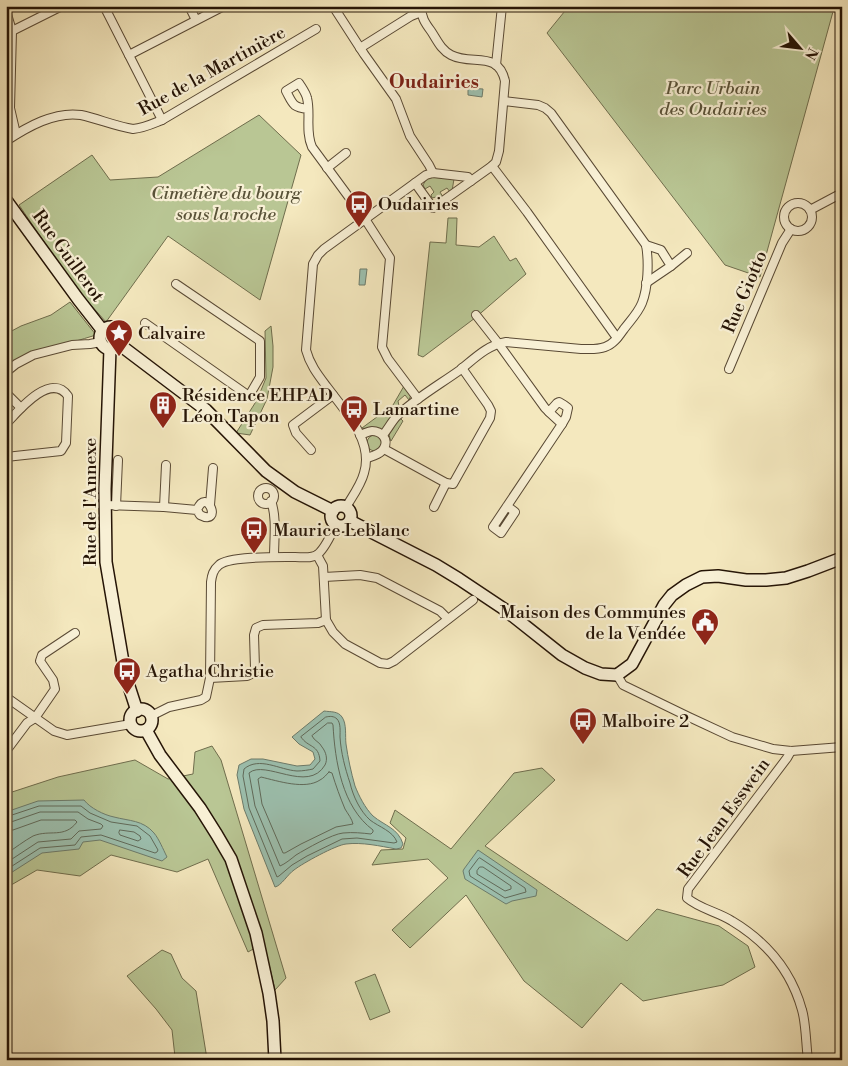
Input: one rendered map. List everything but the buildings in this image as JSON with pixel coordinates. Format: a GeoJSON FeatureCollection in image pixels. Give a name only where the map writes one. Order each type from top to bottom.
{"type":"FeatureCollection","features":[{"type":"Feature","properties":{"kind":"street"},"geometry":{"type":"LineString","coordinates":[[12,31],[62,6]]}},
{"type":"Feature","properties":{"kind":"street"},"geometry":{"type":"LineString","coordinates":[[104,6],[162,120]]}},
{"type":"Feature","properties":{"kind":"street"},"geometry":{"type":"LineString","coordinates":[[189,6],[196,20]]}},
{"type":"Feature","properties":{"kind":"street"},"geometry":{"type":"LineString","coordinates":[[129,55],[224,6]]}},
{"type":"Feature","properties":{"kind":"street"},"geometry":{"type":"LineString","coordinates":[[333,6],[396,99],[410,136],[430,164],[434,173]]}},
{"type":"Feature","properties":{"kind":"street"},"geometry":{"type":"LineString","coordinates":[[496,65],[502,6]]}},
{"type":"Feature","properties":{"kind":"street"},"geometry":{"type":"LineString","coordinates":[[360,48],[421,9],[424,22],[442,48],[447,52],[459,58],[492,62],[503,72],[505,81],[504,101],[498,156],[492,166],[433,208],[415,183]]}},
{"type":"Feature","properties":{"kind":"street"},"geometry":{"type":"LineString","coordinates":[[6,11],[12,31],[10,108],[16,134]]}},
{"type":"Feature","properties":{"kind":"street","name":"Rue de la Martinière"},"geometry":{"type":"LineString","coordinates":[[6,141],[44,120],[71,114],[133,129],[148,126],[162,120],[316,29]]}},
{"type":"Feature","properties":{"kind":"street"},"geometry":{"type":"LineString","coordinates":[[383,435],[396,417],[488,348],[498,343],[506,342],[594,350],[604,348],[618,338],[642,304],[648,257],[646,245],[551,114],[545,108],[538,105],[504,101]]}},
{"type":"Feature","properties":{"kind":"street"},"geometry":{"type":"LineString","coordinates":[[308,109],[310,142],[365,219],[390,258],[382,347],[418,399]]}},
{"type":"Feature","properties":{"kind":"street"},"geometry":{"type":"LineString","coordinates":[[327,168],[346,153]]}},
{"type":"Feature","properties":{"kind":"street"},"geometry":{"type":"LineString","coordinates":[[492,166],[618,338]]}},
{"type":"Feature","properties":{"kind":"street"},"geometry":{"type":"LineString","coordinates":[[346,507],[364,474],[367,458],[356,427],[308,360],[306,350],[314,264],[318,255],[324,249],[426,175],[434,173],[468,178],[471,181]]}},
{"type":"Feature","properties":{"kind":"street"},"geometry":{"type":"LineString","coordinates":[[810,210],[842,192]]}},
{"type":"Feature","properties":{"kind":"street","name":"Rue Guillerot"},"geometry":{"type":"LineString","coordinates":[[6,200],[108,342],[144,364],[206,410],[266,472],[295,492],[333,511]]}},
{"type":"Feature","properties":{"kind":"street"},"geometry":{"type":"LineString","coordinates":[[802,204],[810,210],[812,219],[805,228],[791,229],[785,221],[786,210],[791,205],[802,204]]}},
{"type":"Feature","properties":{"kind":"street","name":"Rue Giotto"},"geometry":{"type":"LineString","coordinates":[[729,369],[782,243],[791,229]]}},
{"type":"Feature","properties":{"kind":"street"},"geometry":{"type":"LineString","coordinates":[[646,245],[661,250],[671,266]]}},
{"type":"Feature","properties":{"kind":"street"},"geometry":{"type":"LineString","coordinates":[[646,283],[687,254]]}},
{"type":"Feature","properties":{"kind":"street"},"geometry":{"type":"LineString","coordinates":[[145,323],[249,396],[260,377],[260,341],[176,284]]}},
{"type":"Feature","properties":{"kind":"street"},"geometry":{"type":"LineString","coordinates":[[476,315],[545,408],[562,424]]}},
{"type":"Feature","properties":{"kind":"street"},"geometry":{"type":"LineString","coordinates":[[6,372],[16,364],[34,355],[72,346],[108,342]]}},
{"type":"Feature","properties":{"kind":"street","name":"Rue de l'Annexe"},"geometry":{"type":"LineString","coordinates":[[108,342],[110,506],[106,562],[125,674],[137,711]]}},
{"type":"Feature","properties":{"kind":"street"},"geometry":{"type":"LineString","coordinates":[[384,449],[446,483],[451,485],[455,482],[490,418],[491,411],[462,368]]}},
{"type":"Feature","properties":{"kind":"street"},"geometry":{"type":"LineString","coordinates":[[6,424],[41,391],[59,388],[68,396],[66,443],[61,451],[6,457]]}},
{"type":"Feature","properties":{"kind":"street"},"geometry":{"type":"LineString","coordinates":[[6,393],[21,408]]}},
{"type":"Feature","properties":{"kind":"street"},"geometry":{"type":"LineString","coordinates":[[311,450],[296,433],[293,425],[333,395]]}},
{"type":"Feature","properties":{"kind":"street"},"geometry":{"type":"LineString","coordinates":[[507,506],[562,424],[568,408],[564,404],[556,403],[549,412]]}},
{"type":"Feature","properties":{"kind":"street"},"geometry":{"type":"LineString","coordinates":[[360,435],[371,431],[380,432],[385,439],[384,449],[377,455],[367,458]]}},
{"type":"Feature","properties":{"kind":"street"},"geometry":{"type":"LineString","coordinates":[[118,460],[110,506],[198,510]]}},
{"type":"Feature","properties":{"kind":"street"},"geometry":{"type":"LineString","coordinates":[[164,507],[166,465]]}},
{"type":"Feature","properties":{"kind":"street"},"geometry":{"type":"LineString","coordinates":[[210,505],[207,503],[200,505],[198,510],[202,517],[209,516],[212,513],[210,505],[213,468]]}},
{"type":"Feature","properties":{"kind":"street"},"geometry":{"type":"LineString","coordinates":[[434,507],[446,483]]}},
{"type":"Feature","properties":{"kind":"street"},"geometry":{"type":"LineString","coordinates":[[271,501],[274,517],[274,557]]}},
{"type":"Feature","properties":{"kind":"street"},"geometry":{"type":"LineString","coordinates":[[339,506],[346,507],[350,513],[350,521],[344,525],[336,524],[332,518],[333,511],[339,506]]}},
{"type":"Feature","properties":{"kind":"street"},"geometry":{"type":"LineString","coordinates":[[350,521],[436,565],[459,579],[504,609],[562,656],[601,674],[617,675],[632,664],[664,605],[672,595],[702,577],[718,576],[746,580],[786,578],[842,558]]}},
{"type":"Feature","properties":{"kind":"street"},"geometry":{"type":"LineString","coordinates":[[151,716],[169,707],[201,700],[206,697],[210,678],[211,582],[213,572],[218,565],[231,560],[310,557],[317,555],[336,524]]}},
{"type":"Feature","properties":{"kind":"street"},"geometry":{"type":"LineString","coordinates":[[317,555],[324,566],[326,620],[333,632],[345,644],[380,664],[388,664],[394,661],[473,600]]}},
{"type":"Feature","properties":{"kind":"street"},"geometry":{"type":"LineString","coordinates":[[324,577],[360,575],[377,578],[440,611],[448,619]]}},
{"type":"Feature","properties":{"kind":"street"},"geometry":{"type":"LineString","coordinates":[[210,678],[247,676],[253,673],[255,668],[254,634],[256,628],[318,623],[326,620]]}},
{"type":"Feature","properties":{"kind":"street"},"geometry":{"type":"LineString","coordinates":[[6,751],[26,723],[34,718],[55,689],[54,680],[40,661],[40,658],[75,633]]}},
{"type":"Feature","properties":{"kind":"street"},"geometry":{"type":"LineString","coordinates":[[617,675],[622,685],[732,737],[791,752],[842,747]]}},
{"type":"Feature","properties":{"kind":"street"},"geometry":{"type":"LineString","coordinates":[[6,697],[54,731],[67,735],[131,724]]}},
{"type":"Feature","properties":{"kind":"street"},"geometry":{"type":"LineString","coordinates":[[137,711],[146,711],[151,716],[152,722],[146,730],[139,731],[131,724],[132,715],[137,711]]}},
{"type":"Feature","properties":{"kind":"street"},"geometry":{"type":"LineString","coordinates":[[146,730],[160,755],[200,808],[231,859],[256,933],[272,1012],[275,1060]]}},
{"type":"Feature","properties":{"kind":"street","name":"Rue Jean Esswein"},"geometry":{"type":"LineString","coordinates":[[791,752],[725,842],[688,888],[687,898],[694,904],[723,916],[744,928],[761,942],[789,976],[802,1011],[808,1060]]}},
{"type":"Feature","properties":{"kind":"green space","name":"Parc Urbain des Oudairies"},"geometry":{"type":"Polygon","coordinates":[[[569,6],[842,6],[842,9],[834,8],[760,277],[725,265],[547,33],[569,6]]]}},
{"type":"Feature","properties":{"kind":"green space","name":"Cimetière du bourg sous la roche"},"geometry":{"type":"Polygon","coordinates":[[[259,115],[301,155],[260,300],[168,236],[106,322],[81,294],[19,205],[92,155],[110,180],[158,177],[259,115]]]}},
{"type":"Feature","properties":{"kind":"green space"},"geometry":{"type":"Polygon","coordinates":[[[427,178],[454,179],[452,191],[450,192],[447,188],[440,192],[443,197],[432,198],[431,195],[434,192],[430,186],[425,189],[423,185],[427,178]]]}},
{"type":"Feature","properties":{"kind":"green space"},"geometry":{"type":"Polygon","coordinates":[[[448,218],[457,218],[456,245],[479,247],[494,236],[510,261],[516,258],[526,274],[475,318],[423,357],[418,355],[430,242],[446,243],[448,218]]]}},
{"type":"Feature","properties":{"kind":"green space"},"geometry":{"type":"Polygon","coordinates":[[[70,302],[96,335],[30,354],[6,367],[6,334],[21,326],[51,315],[70,302]]]}},
{"type":"Feature","properties":{"kind":"green space"},"geometry":{"type":"Polygon","coordinates":[[[271,326],[273,367],[267,399],[250,435],[236,433],[257,400],[266,378],[265,331],[271,326]]]}},
{"type":"Feature","properties":{"kind":"green space"},"geometry":{"type":"Polygon","coordinates":[[[404,386],[411,395],[409,400],[405,395],[398,401],[399,406],[395,409],[393,405],[404,386]]]}},
{"type":"Feature","properties":{"kind":"green space"},"geometry":{"type":"Polygon","coordinates":[[[389,408],[394,415],[382,430],[362,428],[389,408]]]}},
{"type":"Feature","properties":{"kind":"green space"},"geometry":{"type":"Polygon","coordinates":[[[400,418],[403,421],[391,441],[390,431],[400,418]]]}},
{"type":"Feature","properties":{"kind":"green space"},"geometry":{"type":"Polygon","coordinates":[[[375,435],[381,437],[383,443],[381,449],[375,451],[369,449],[367,443],[369,437],[375,435]]]}},
{"type":"Feature","properties":{"kind":"green space"},"geometry":{"type":"Polygon","coordinates":[[[212,746],[221,760],[286,978],[275,990],[264,943],[248,952],[208,859],[177,872],[111,855],[80,876],[37,870],[6,888],[6,794],[58,777],[135,760],[168,779],[193,774],[195,752],[212,746]]]}},
{"type":"Feature","properties":{"kind":"green space"},"geometry":{"type":"Polygon","coordinates":[[[542,768],[555,780],[485,846],[627,941],[657,909],[719,926],[748,946],[755,967],[723,985],[643,1001],[621,983],[582,1028],[524,981],[466,895],[410,948],[392,930],[448,878],[428,859],[372,865],[381,850],[403,849],[406,838],[390,823],[395,810],[451,849],[514,773],[542,768]]]}},
{"type":"Feature","properties":{"kind":"green space"},"geometry":{"type":"Polygon","coordinates":[[[162,950],[171,954],[182,978],[196,991],[207,1059],[177,1060],[172,1030],[127,976],[162,950]]]}},
{"type":"Feature","properties":{"kind":"green space"},"geometry":{"type":"Polygon","coordinates":[[[375,974],[390,1012],[370,1020],[355,982],[375,974]]]}},
{"type":"Feature","properties":{"kind":"water"},"geometry":{"type":"Polygon","coordinates":[[[468,88],[483,89],[482,97],[468,95],[468,88]]]}},
{"type":"Feature","properties":{"kind":"water"},"geometry":{"type":"Polygon","coordinates":[[[360,269],[367,269],[365,285],[359,285],[360,269]]]}},
{"type":"Feature","properties":{"kind":"water"},"geometry":{"type":"Polygon","coordinates":[[[324,711],[334,712],[344,720],[351,770],[362,802],[373,816],[398,834],[403,844],[401,848],[396,849],[365,844],[341,845],[298,867],[275,887],[244,809],[237,775],[239,765],[251,759],[263,759],[297,766],[310,765],[315,759],[313,752],[299,744],[292,737],[324,711]]]}},
{"type":"Feature","properties":{"kind":"water"},"geometry":{"type":"Polygon","coordinates":[[[84,800],[93,808],[106,815],[136,822],[150,829],[156,835],[167,857],[162,861],[100,840],[83,842],[79,849],[42,853],[6,876],[6,812],[38,801],[84,800]]]}},
{"type":"Feature","properties":{"kind":"water"},"geometry":{"type":"Polygon","coordinates":[[[478,850],[537,890],[536,896],[506,904],[465,879],[463,871],[478,850]]]}},
{"type":"Feature","properties":{"kind":"place","name":"Oudairies"},"geometry":{"type":"Point","coordinates":[359,228]}},
{"type":"Feature","properties":{"kind":"place","name":"Calvaire"},"geometry":{"type":"Point","coordinates":[119,357]}},
{"type":"Feature","properties":{"kind":"place","name":"Résidence EHPAD Léon Tapon"},"geometry":{"type":"Point","coordinates":[163,429]}},
{"type":"Feature","properties":{"kind":"place","name":"Lamartine"},"geometry":{"type":"Point","coordinates":[354,433]}},
{"type":"Feature","properties":{"kind":"place","name":"Maurice Leblanc"},"geometry":{"type":"Point","coordinates":[254,554]}},
{"type":"Feature","properties":{"kind":"place","name":"Maison des Communes de la Vendée"},"geometry":{"type":"Point","coordinates":[705,646]}},
{"type":"Feature","properties":{"kind":"place","name":"Agatha Christie"},"geometry":{"type":"Point","coordinates":[127,695]}},
{"type":"Feature","properties":{"kind":"place","name":"Malboire 2"},"geometry":{"type":"Point","coordinates":[583,745]}},
{"type":"Feature","properties":{"kind":"district","name":"Oudairies"},"geometry":{"type":"Point","coordinates":[434,82]}}]}
